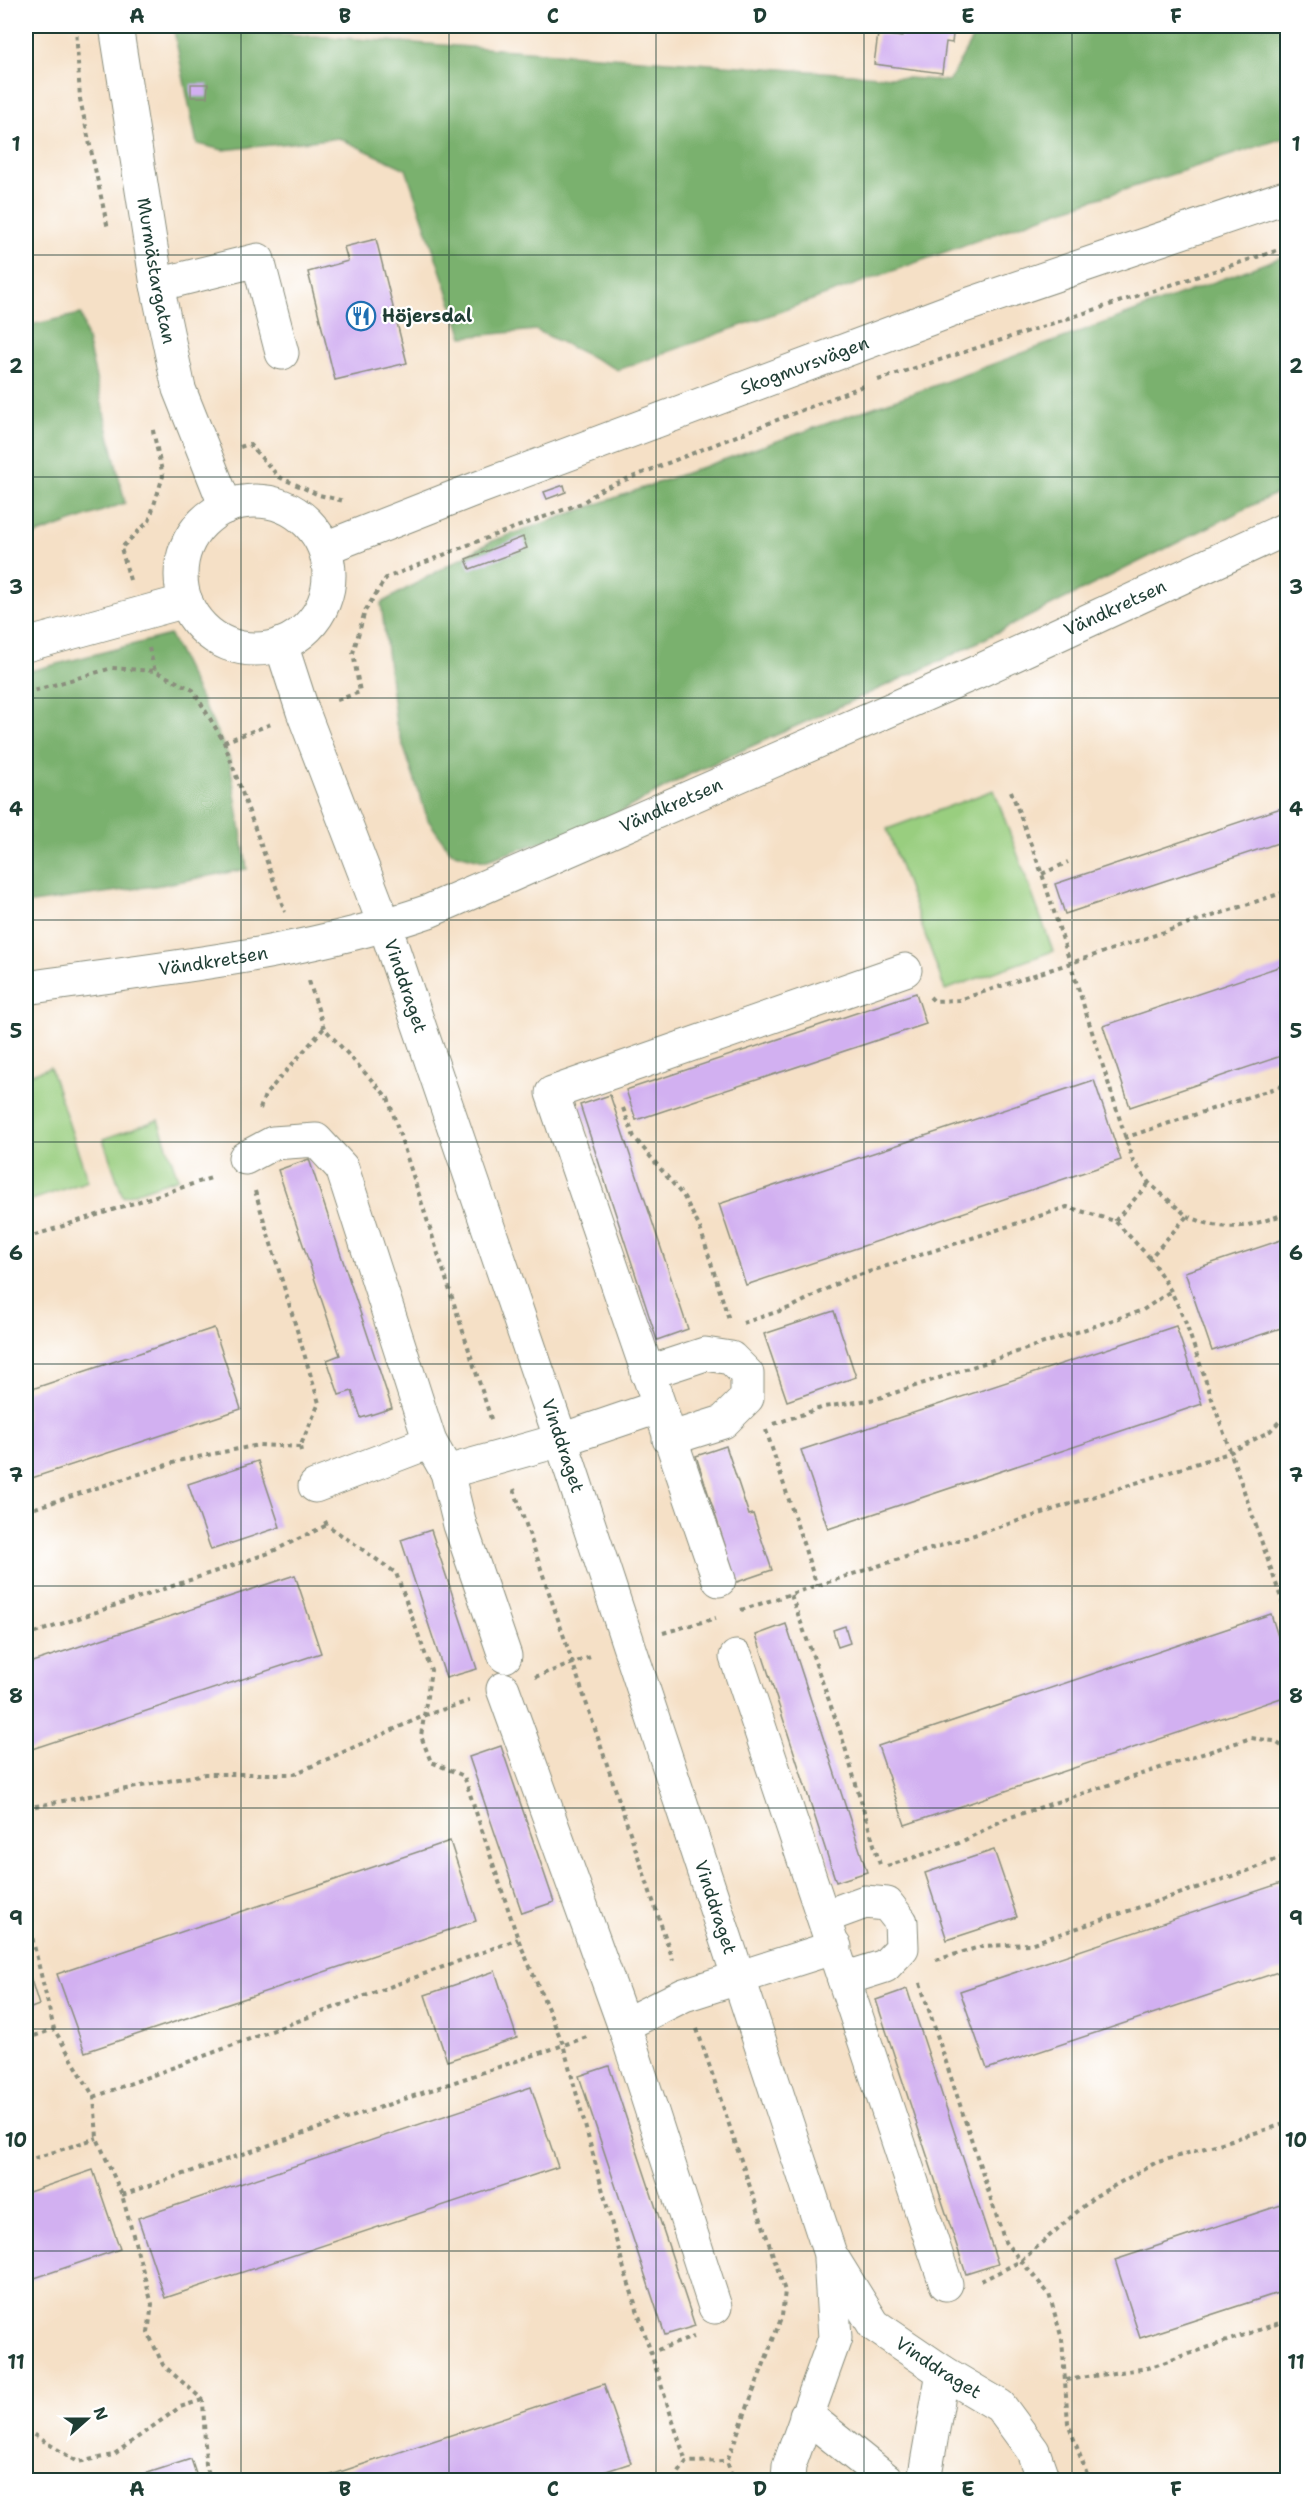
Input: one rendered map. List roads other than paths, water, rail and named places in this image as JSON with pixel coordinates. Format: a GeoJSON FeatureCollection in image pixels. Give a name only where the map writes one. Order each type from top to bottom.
{"type":"FeatureCollection","features":[{"type":"Feature","properties":{"kind":"street","name":"Murmästargatan"},"geometry":{"type":"LineString","coordinates":[[116,26],[157,285],[179,389],[226,507]]}},
{"type":"Feature","properties":{"kind":"street","name":"Skogmursvägen"},"geometry":{"type":"LineString","coordinates":[[325,548],[958,308],[1287,196]]}},
{"type":"Feature","properties":{"kind":"street"},"geometry":{"type":"LineString","coordinates":[[157,285],[258,260],[282,353]]}},
{"type":"Feature","properties":{"kind":"street"},"geometry":{"type":"LineString","coordinates":[[251,501],[274,503],[296,513],[313,528],[325,548],[329,571],[327,594],[317,616],[302,633],[281,644],[259,649],[236,646],[214,637],[197,621],[186,601],[181,578],[184,555],[193,534],[208,517],[226,507],[251,501]]}},
{"type":"Feature","properties":{"kind":"street","name":"Vändkretsen"},"geometry":{"type":"LineString","coordinates":[[26,988],[298,948],[385,926],[429,911],[968,676],[1287,528]]}},
{"type":"Feature","properties":{"kind":"street"},"geometry":{"type":"LineString","coordinates":[[26,645],[186,601]]}},
{"type":"Feature","properties":{"kind":"street","name":"Vinddraget"},"geometry":{"type":"LineString","coordinates":[[281,644],[303,712],[385,926],[561,1440],[830,2254],[874,2325],[943,2372],[1000,2406],[1033,2451],[1042,2481]]}},
{"type":"Feature","properties":{"kind":"street"},"geometry":{"type":"LineString","coordinates":[[719,1580],[552,1093],[905,970]]}},
{"type":"Feature","properties":{"kind":"street"},"geometry":{"type":"LineString","coordinates":[[245,1158],[273,1143],[316,1140],[342,1168],[430,1442],[447,1472],[460,1525],[505,1656]]}},
{"type":"Feature","properties":{"kind":"street"},"geometry":{"type":"LineString","coordinates":[[647,1373],[705,1354],[731,1358],[747,1374],[747,1398],[723,1422],[669,1439]]}},
{"type":"Feature","properties":{"kind":"street"},"geometry":{"type":"LineString","coordinates":[[447,1472],[561,1440],[658,1407]]}},
{"type":"Feature","properties":{"kind":"street"},"geometry":{"type":"LineString","coordinates":[[315,1486],[430,1442]]}},
{"type":"Feature","properties":{"kind":"street"},"geometry":{"type":"LineString","coordinates":[[736,1657],[946,2284]]}},
{"type":"Feature","properties":{"kind":"street"},"geometry":{"type":"LineString","coordinates":[[503,1689],[624,2025],[715,2307]]}},
{"type":"Feature","properties":{"kind":"street"},"geometry":{"type":"LineString","coordinates":[[824,1917],[865,1902],[887,1904],[901,1923],[902,1948],[885,1966],[844,1979]]}},
{"type":"Feature","properties":{"kind":"street"},"geometry":{"type":"LineString","coordinates":[[624,2025],[684,1995],[835,1947]]}},
{"type":"Feature","properties":{"kind":"street","name":"Vinddraget"},"geometry":{"type":"LineString","coordinates":[[788,2481],[789,2466],[806,2415],[836,2338],[830,2254]]}},
{"type":"Feature","properties":{"kind":"street"},"geometry":{"type":"LineString","coordinates":[[924,2481],[943,2372]]}},
{"type":"Feature","properties":{"kind":"street"},"geometry":{"type":"LineString","coordinates":[[806,2415],[887,2481]]}},
{"type":"Feature","properties":{"kind":"place","name":"Höjersdal"},"geometry":{"type":"Point","coordinates":[361,316]}}]}
